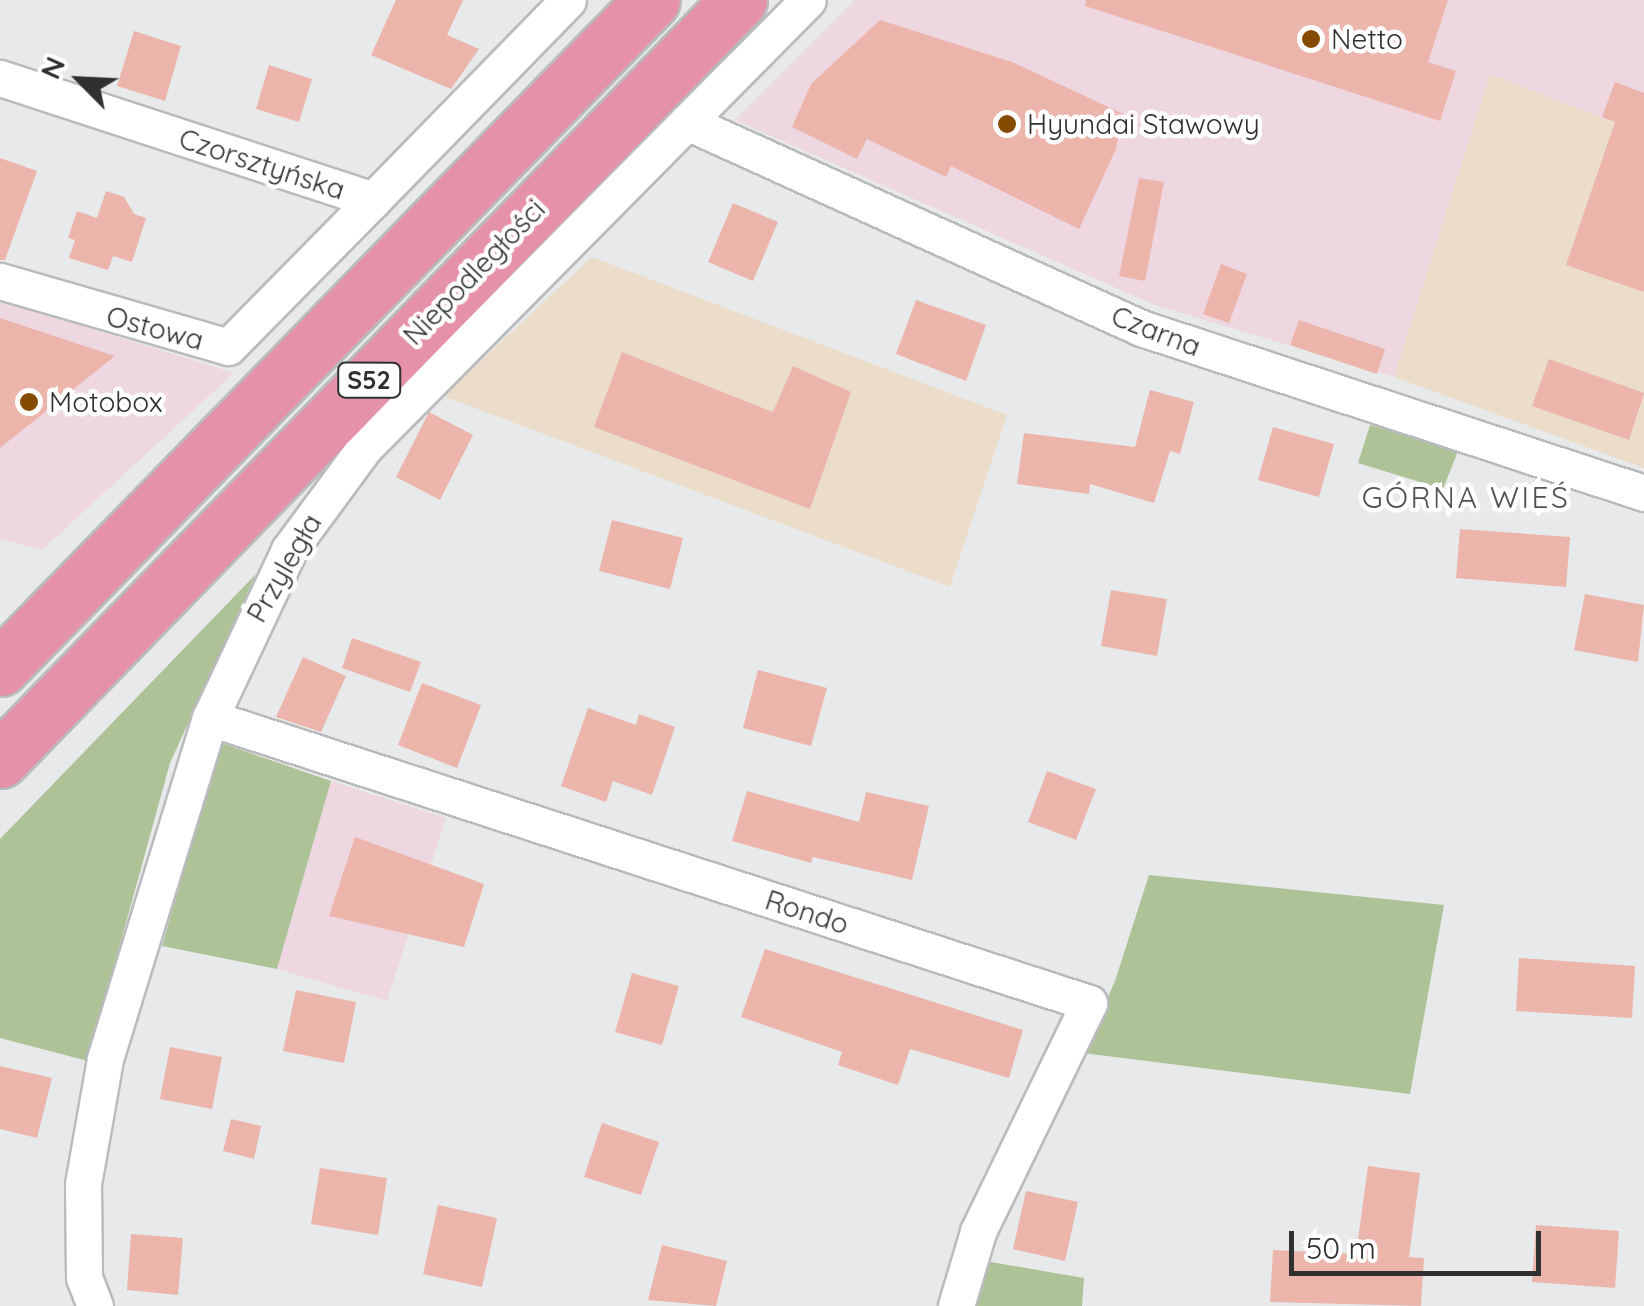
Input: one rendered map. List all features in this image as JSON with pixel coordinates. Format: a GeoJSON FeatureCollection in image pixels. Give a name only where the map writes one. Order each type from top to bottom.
{"type":"FeatureCollection","features":[{"type":"Feature","properties":{"kind":"highway","name":"S52"},"geometry":{"type":"LineString","coordinates":[[0,668],[652,0]]}},
{"type":"Feature","properties":{"kind":"highway","name":"Niepodległości"},"geometry":{"type":"LineString","coordinates":[[0,760],[739,0]]}},
{"type":"Feature","properties":{"kind":"street","name":"Czorsztyńska"},"geometry":{"type":"LineString","coordinates":[[0,78],[373,200],[568,0]]}},
{"type":"Feature","properties":{"kind":"street","name":"Przyległa"},"geometry":{"type":"LineString","coordinates":[[96,1306],[84,1278],[84,1184],[106,1060],[210,718],[257,609],[330,492],[404,406],[808,0]]}},
{"type":"Feature","properties":{"kind":"street","name":"Czarna"},"geometry":{"type":"LineString","coordinates":[[687,122],[1141,328],[1644,493]]}},
{"type":"Feature","properties":{"kind":"street","name":"Ostowa"},"geometry":{"type":"LineString","coordinates":[[0,281],[228,348],[373,200]]}},
{"type":"Feature","properties":{"kind":"street","name":"Rondo"},"geometry":{"type":"LineString","coordinates":[[210,718],[1088,1003],[978,1232],[956,1306]]}},
{"type":"Feature","properties":{"kind":"shaded area"},"geometry":{"type":"Polygon","coordinates":[[[855,0],[1644,0],[1644,134],[1490,75],[1394,377],[1155,305],[735,120],[855,0]]]}},
{"type":"Feature","properties":{"kind":"shaded area"},"geometry":{"type":"Polygon","coordinates":[[[1490,74],[1644,134],[1644,468],[1394,377],[1490,74]]]}},
{"type":"Feature","properties":{"kind":"shaded area"},"geometry":{"type":"Polygon","coordinates":[[[592,257],[1007,415],[950,587],[443,396],[592,257]]]}},
{"type":"Feature","properties":{"kind":"shaded area"},"geometry":{"type":"Polygon","coordinates":[[[0,300],[234,373],[42,550],[0,539],[0,300]]]}},
{"type":"Feature","properties":{"kind":"shaded area"},"geometry":{"type":"Polygon","coordinates":[[[331,781],[446,818],[387,1001],[277,969],[331,781]]]}},
{"type":"Feature","properties":{"kind":"green space"},"geometry":{"type":"Polygon","coordinates":[[[1370,425],[1458,451],[1443,489],[1358,463],[1370,425]]]}},
{"type":"Feature","properties":{"kind":"green space"},"geometry":{"type":"Polygon","coordinates":[[[256,574],[170,763],[88,1061],[0,1038],[0,839],[256,574]]]}},
{"type":"Feature","properties":{"kind":"green space"},"geometry":{"type":"Polygon","coordinates":[[[221,743],[331,781],[277,969],[162,946],[221,743]]]}},
{"type":"Feature","properties":{"kind":"green space"},"geometry":{"type":"Polygon","coordinates":[[[1149,875],[1444,905],[1410,1094],[1083,1053],[1115,981],[1149,875]]]}},
{"type":"Feature","properties":{"kind":"green space"},"geometry":{"type":"Polygon","coordinates":[[[979,1260],[1084,1278],[1082,1306],[972,1306],[979,1260]]]}},
{"type":"Feature","properties":{"kind":"building"},"geometry":{"type":"Polygon","coordinates":[[[396,0],[463,0],[447,35],[479,49],[451,89],[371,55],[396,0]]]}},
{"type":"Feature","properties":{"kind":"building","name":"Netto"},"geometry":{"type":"Polygon","coordinates":[[[1086,0],[1448,0],[1428,62],[1456,71],[1440,121],[1085,6],[1086,0]]]}},
{"type":"Feature","properties":{"kind":"building","name":"Hyundai Stawowy"},"geometry":{"type":"Polygon","coordinates":[[[880,20],[1012,62],[1123,114],[1116,149],[1079,229],[951,166],[946,177],[867,139],[857,159],[792,127],[811,84],[880,20]]]}},
{"type":"Feature","properties":{"kind":"building"},"geometry":{"type":"Polygon","coordinates":[[[134,31],[181,46],[165,101],[117,86],[134,31]]]}},
{"type":"Feature","properties":{"kind":"building"},"geometry":{"type":"Polygon","coordinates":[[[269,65],[312,79],[299,122],[256,109],[269,65]]]}},
{"type":"Feature","properties":{"kind":"building"},"geometry":{"type":"Polygon","coordinates":[[[1615,82],[1644,93],[1644,292],[1566,265],[1615,122],[1602,117],[1615,82]]]}},
{"type":"Feature","properties":{"kind":"building"},"geometry":{"type":"Polygon","coordinates":[[[0,158],[37,171],[5,260],[0,260],[0,158]]]}},
{"type":"Feature","properties":{"kind":"building"},"geometry":{"type":"Polygon","coordinates":[[[1139,178],[1164,182],[1145,281],[1119,276],[1139,178]]]}},
{"type":"Feature","properties":{"kind":"building"},"geometry":{"type":"Polygon","coordinates":[[[106,191],[124,197],[134,214],[146,218],[132,262],[113,256],[108,270],[69,258],[75,240],[68,238],[77,211],[97,218],[106,191]]]}},
{"type":"Feature","properties":{"kind":"building"},"geometry":{"type":"Polygon","coordinates":[[[733,203],[778,222],[753,281],[708,262],[733,203]]]}},
{"type":"Feature","properties":{"kind":"building"},"geometry":{"type":"Polygon","coordinates":[[[1221,264],[1247,274],[1229,323],[1203,314],[1221,264]]]}},
{"type":"Feature","properties":{"kind":"building"},"geometry":{"type":"Polygon","coordinates":[[[916,300],[986,325],[966,381],[896,354],[916,300]]]}},
{"type":"Feature","properties":{"kind":"building","name":"Motobox"},"geometry":{"type":"Polygon","coordinates":[[[0,318],[115,356],[0,448],[0,318]]]}},
{"type":"Feature","properties":{"kind":"building"},"geometry":{"type":"Polygon","coordinates":[[[1299,320],[1385,349],[1377,374],[1290,345],[1299,320]]]}},
{"type":"Feature","properties":{"kind":"building"},"geometry":{"type":"Polygon","coordinates":[[[622,352],[773,412],[793,366],[851,392],[810,509],[594,427],[622,352]]]}},
{"type":"Feature","properties":{"kind":"building"},"geometry":{"type":"Polygon","coordinates":[[[1549,359],[1644,393],[1629,440],[1532,406],[1549,359]]]}},
{"type":"Feature","properties":{"kind":"building"},"geometry":{"type":"Polygon","coordinates":[[[1150,390],[1194,402],[1180,454],[1170,451],[1154,503],[1090,484],[1089,494],[1017,484],[1024,433],[1135,447],[1150,390]]]}},
{"type":"Feature","properties":{"kind":"building"},"geometry":{"type":"Polygon","coordinates":[[[429,412],[473,435],[440,500],[396,477],[429,412]]]}},
{"type":"Feature","properties":{"kind":"building"},"geometry":{"type":"Polygon","coordinates":[[[1273,427],[1334,444],[1319,497],[1258,480],[1273,427]]]}},
{"type":"Feature","properties":{"kind":"building"},"geometry":{"type":"Polygon","coordinates":[[[612,520],[683,538],[670,589],[599,571],[612,520]]]}},
{"type":"Feature","properties":{"kind":"building"},"geometry":{"type":"Polygon","coordinates":[[[1460,529],[1570,537],[1566,587],[1456,578],[1460,529]]]}},
{"type":"Feature","properties":{"kind":"building"},"geometry":{"type":"Polygon","coordinates":[[[1111,590],[1167,599],[1157,656],[1101,646],[1111,590]]]}},
{"type":"Feature","properties":{"kind":"building"},"geometry":{"type":"Polygon","coordinates":[[[1585,594],[1644,605],[1638,662],[1574,650],[1585,594]]]}},
{"type":"Feature","properties":{"kind":"building"},"geometry":{"type":"Polygon","coordinates":[[[352,638],[421,662],[410,692],[342,668],[352,638]]]}},
{"type":"Feature","properties":{"kind":"building"},"geometry":{"type":"Polygon","coordinates":[[[303,657],[346,676],[321,732],[276,717],[303,657]]]}},
{"type":"Feature","properties":{"kind":"building"},"geometry":{"type":"Polygon","coordinates":[[[758,670],[827,688],[811,746],[743,728],[758,670]]]}},
{"type":"Feature","properties":{"kind":"building"},"geometry":{"type":"Polygon","coordinates":[[[422,683],[481,705],[457,768],[398,745],[422,683]]]}},
{"type":"Feature","properties":{"kind":"building"},"geometry":{"type":"Polygon","coordinates":[[[588,708],[636,725],[639,714],[675,727],[652,795],[613,781],[606,802],[561,786],[588,708]]]}},
{"type":"Feature","properties":{"kind":"building"},"geometry":{"type":"Polygon","coordinates":[[[1047,771],[1096,789],[1076,840],[1028,822],[1047,771]]]}},
{"type":"Feature","properties":{"kind":"building"},"geometry":{"type":"Polygon","coordinates":[[[747,791],[859,822],[866,792],[929,806],[912,880],[813,857],[811,863],[732,841],[747,791]]]}},
{"type":"Feature","properties":{"kind":"building"},"geometry":{"type":"Polygon","coordinates":[[[355,837],[484,884],[464,947],[329,916],[355,837]]]}},
{"type":"Feature","properties":{"kind":"building"},"geometry":{"type":"Polygon","coordinates":[[[765,949],[1023,1030],[1009,1078],[910,1049],[898,1085],[838,1065],[842,1052],[741,1017],[765,949]]]}},
{"type":"Feature","properties":{"kind":"building"},"geometry":{"type":"Polygon","coordinates":[[[1519,958],[1635,966],[1632,1018],[1516,1011],[1519,958]]]}},
{"type":"Feature","properties":{"kind":"building"},"geometry":{"type":"Polygon","coordinates":[[[632,973],[679,986],[662,1045],[615,1032],[632,973]]]}},
{"type":"Feature","properties":{"kind":"building"},"geometry":{"type":"Polygon","coordinates":[[[296,990],[356,1002],[344,1063],[283,1051],[296,990]]]}},
{"type":"Feature","properties":{"kind":"building"},"geometry":{"type":"Polygon","coordinates":[[[170,1047],[222,1057],[212,1109],[160,1099],[170,1047]]]}},
{"type":"Feature","properties":{"kind":"building"},"geometry":{"type":"Polygon","coordinates":[[[0,1066],[52,1078],[37,1138],[0,1129],[0,1066]]]}},
{"type":"Feature","properties":{"kind":"building"},"geometry":{"type":"Polygon","coordinates":[[[231,1119],[261,1126],[254,1159],[223,1151],[231,1119]]]}},
{"type":"Feature","properties":{"kind":"building"},"geometry":{"type":"Polygon","coordinates":[[[602,1123],[659,1142],[641,1195],[584,1177],[602,1123]]]}},
{"type":"Feature","properties":{"kind":"building"},"geometry":{"type":"Polygon","coordinates":[[[1368,1166],[1420,1173],[1409,1257],[1424,1258],[1421,1306],[1270,1302],[1273,1250],[1356,1254],[1368,1166]]]}},
{"type":"Feature","properties":{"kind":"building"},"geometry":{"type":"Polygon","coordinates":[[[320,1168],[387,1178],[378,1235],[311,1224],[320,1168]]]}},
{"type":"Feature","properties":{"kind":"building"},"geometry":{"type":"Polygon","coordinates":[[[1026,1191],[1078,1202],[1065,1261],[1013,1249],[1026,1191]]]}},
{"type":"Feature","properties":{"kind":"building"},"geometry":{"type":"Polygon","coordinates":[[[438,1205],[497,1218],[482,1287],[423,1274],[438,1205]]]}},
{"type":"Feature","properties":{"kind":"building"},"geometry":{"type":"Polygon","coordinates":[[[1536,1225],[1619,1231],[1615,1288],[1532,1282],[1536,1225]]]}},
{"type":"Feature","properties":{"kind":"building"},"geometry":{"type":"Polygon","coordinates":[[[131,1234],[183,1238],[178,1295],[127,1290],[131,1234]]]}},
{"type":"Feature","properties":{"kind":"building"},"geometry":{"type":"Polygon","coordinates":[[[662,1245],[727,1261],[716,1306],[648,1300],[662,1245]]]}},
{"type":"Feature","properties":{"kind":"place","name":"Netto"},"geometry":{"type":"Point","coordinates":[1311,39]}},
{"type":"Feature","properties":{"kind":"place","name":"Hyundai Stawowy"},"geometry":{"type":"Point","coordinates":[1007,124]}},
{"type":"Feature","properties":{"kind":"place","name":"Motobox"},"geometry":{"type":"Point","coordinates":[29,402]}},
{"type":"Feature","properties":{"kind":"district","name":"GÓRNA WIEŚ"},"geometry":{"type":"Point","coordinates":[1466,497]}}]}
